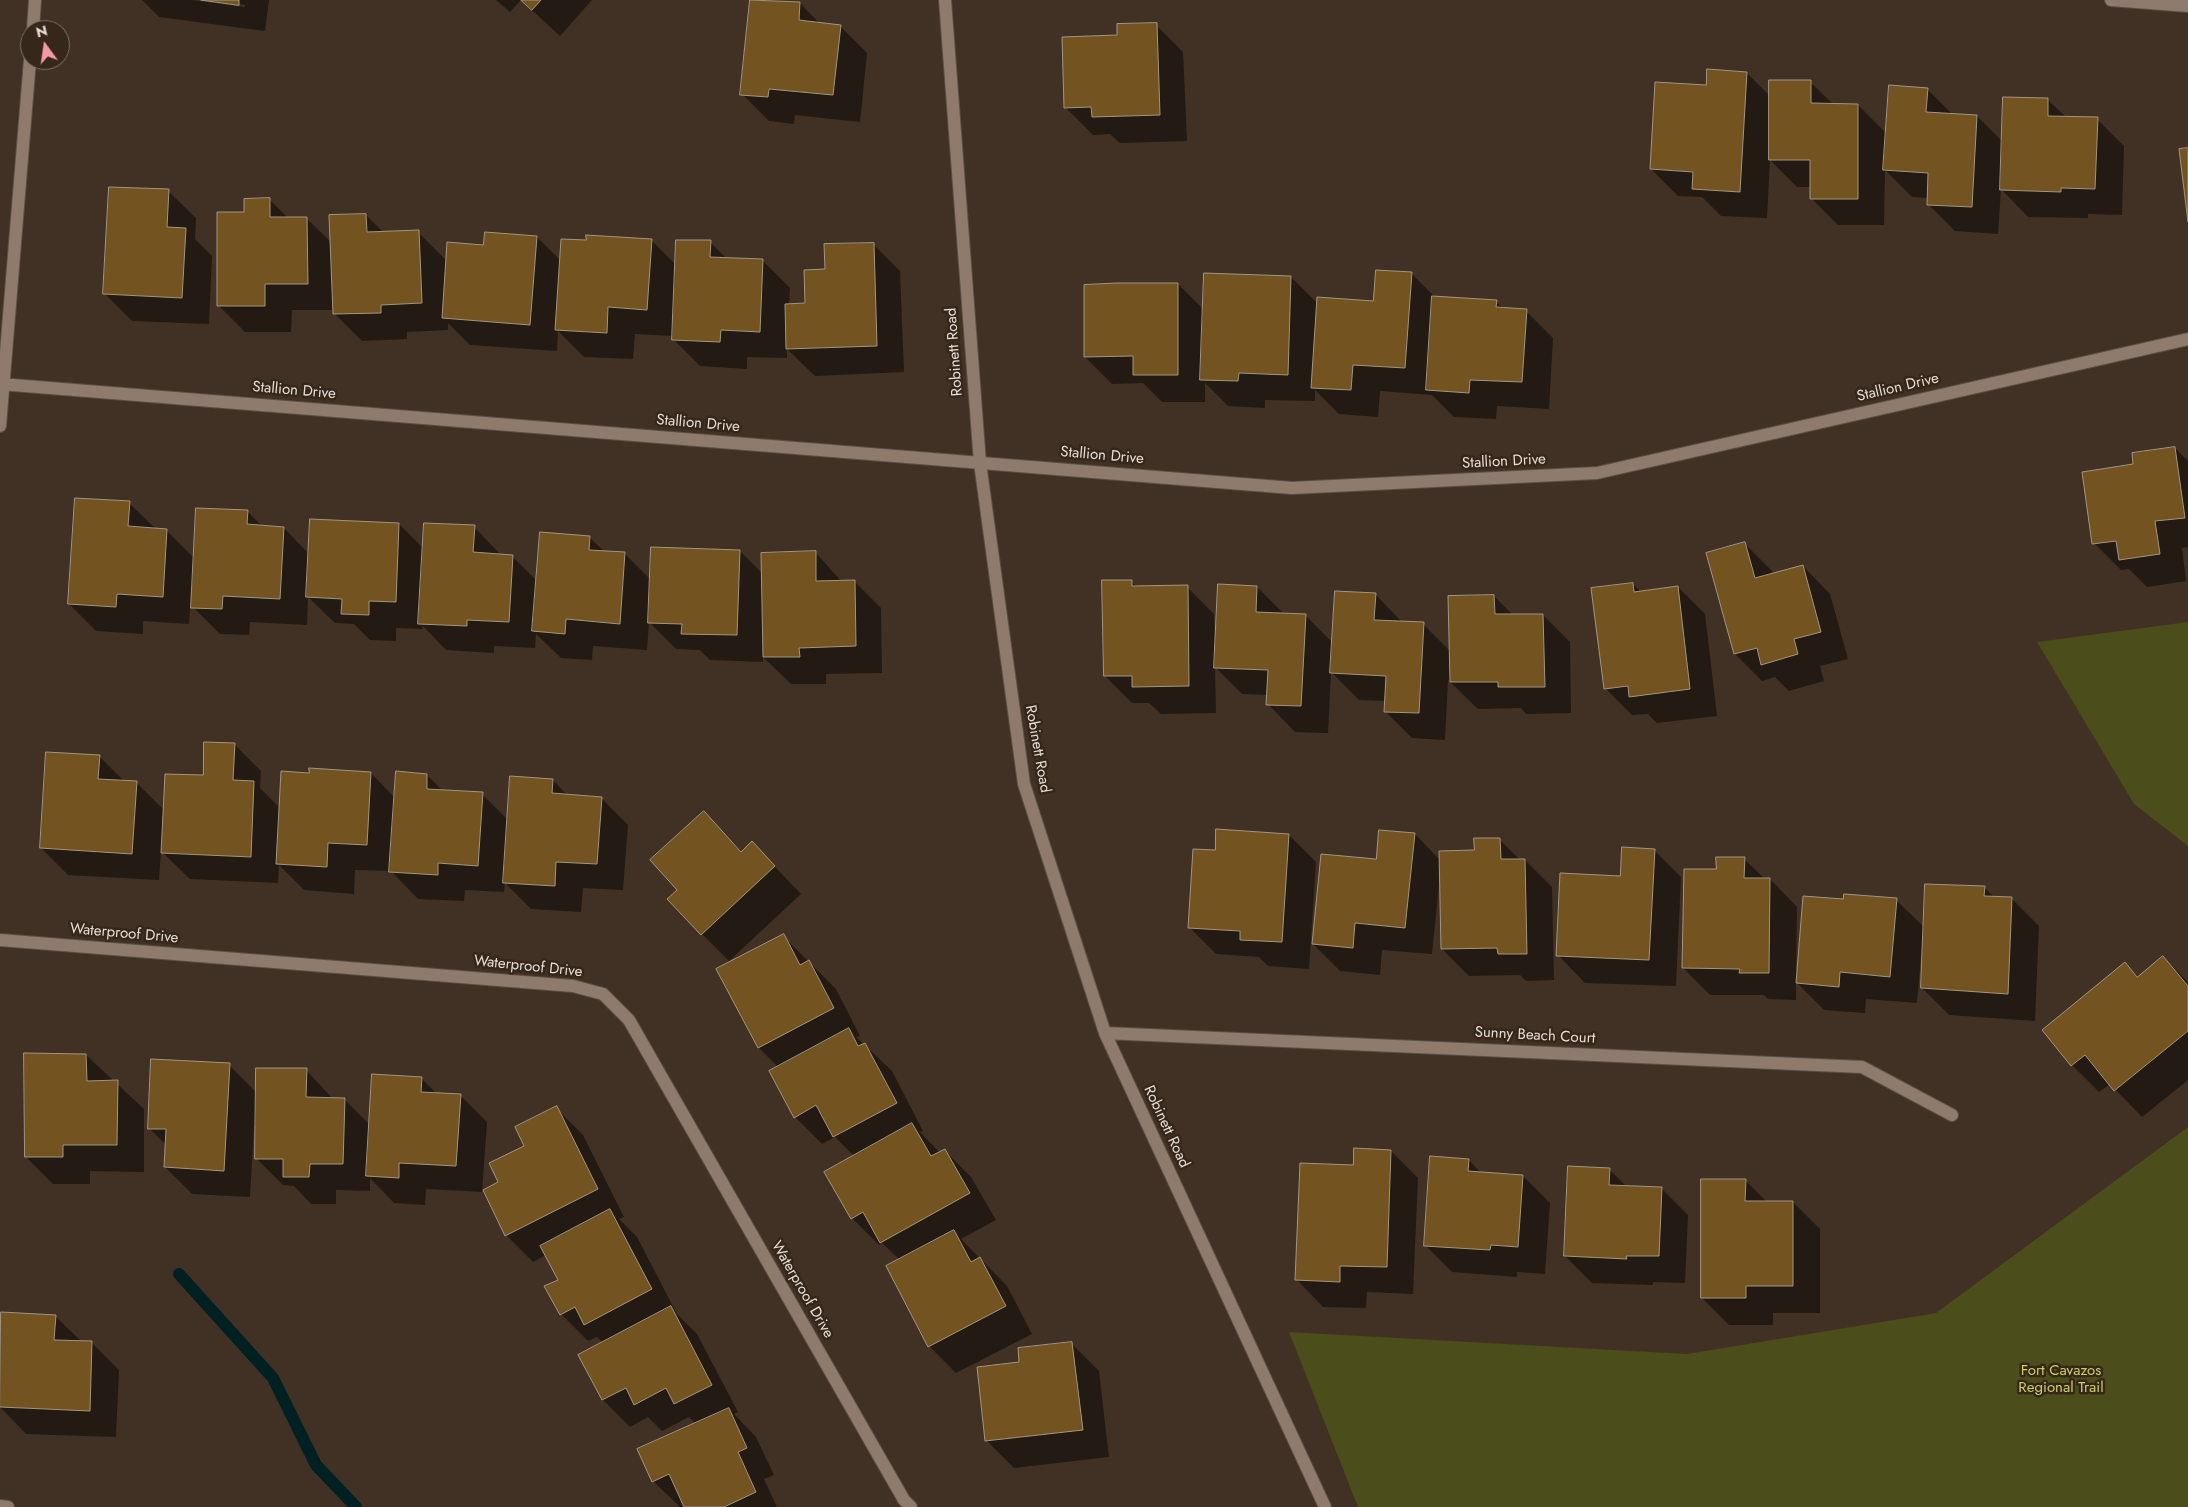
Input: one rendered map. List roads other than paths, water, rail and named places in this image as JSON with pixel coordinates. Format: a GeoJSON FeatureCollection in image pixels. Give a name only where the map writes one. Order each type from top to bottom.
{"type":"FeatureCollection","features":[{"type":"Feature","properties":{"kind":"street"},"geometry":{"type":"LineString","coordinates":[[34,20],[35,0]]}},
{"type":"Feature","properties":{"kind":"street","name":"Robinett Road"},"geometry":{"type":"LineString","coordinates":[[945,0],[980,463],[1024,784],[1105,1033],[1325,1507]]}},
{"type":"Feature","properties":{"kind":"street"},"geometry":{"type":"LineString","coordinates":[[2111,0],[2188,6]]}},
{"type":"Feature","properties":{"kind":"street"},"geometry":{"type":"LineString","coordinates":[[0,426],[29,70]]}},
{"type":"Feature","properties":{"kind":"street","name":"Stallion Drive"},"geometry":{"type":"LineString","coordinates":[[2,384],[1292,488],[1597,473],[2188,339]]}},
{"type":"Feature","properties":{"kind":"street","name":"Waterproof Drive"},"geometry":{"type":"LineString","coordinates":[[0,940],[573,986],[603,994],[629,1020],[904,1500],[912,1507]]}},
{"type":"Feature","properties":{"kind":"street","name":"Sunny Beach Court"},"geometry":{"type":"LineString","coordinates":[[1105,1033],[1862,1067],[1952,1115]]}},
{"type":"Feature","properties":{"kind":"street"},"geometry":{"type":"LineString","coordinates":[[0,1506],[8,1507]]}},
{"type":"Feature","properties":{"kind":"waterway"},"geometry":{"type":"LineString","coordinates":[[179,1274],[273,1378],[316,1465],[356,1507]]}},
{"type":"Feature","properties":{"kind":"park label","name":"Fort Cavazos Regional Trail"},"geometry":{"type":"Point","coordinates":[2061,1380]}}]}
